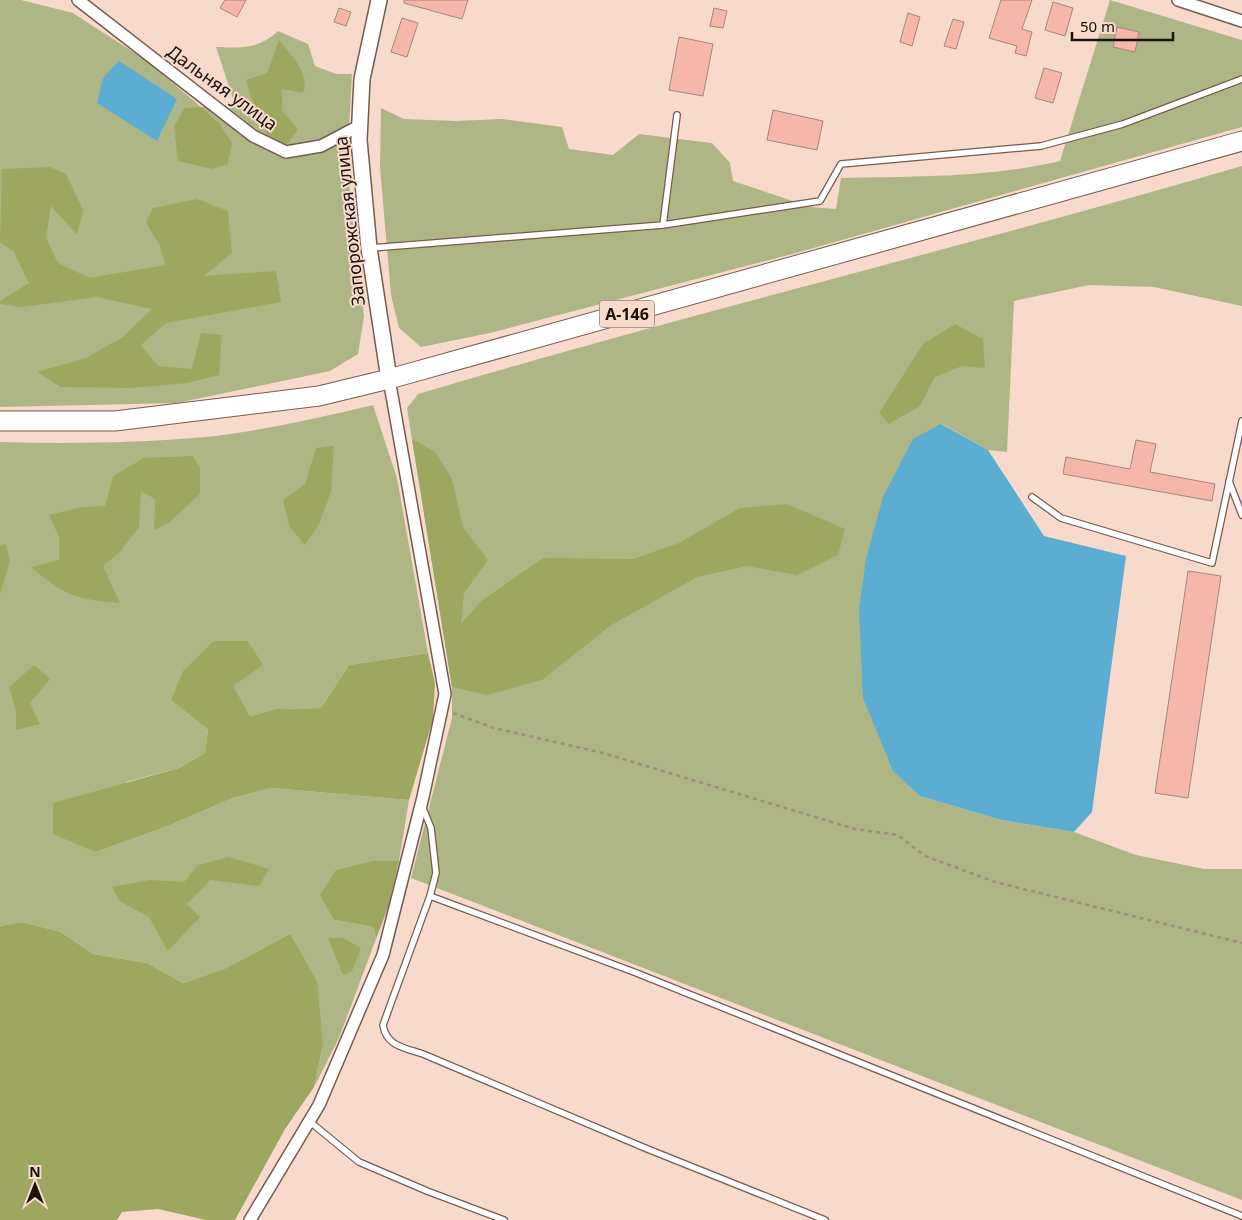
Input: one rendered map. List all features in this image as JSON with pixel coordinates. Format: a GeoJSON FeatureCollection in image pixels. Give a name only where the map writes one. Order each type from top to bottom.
{"type":"FeatureCollection","features":[{"type":"Feature","properties":{"kind":"highway","name":"А-146"},"geometry":{"type":"LineString","coordinates":[[0,421],[115,421],[319,396],[389,379],[1242,141]]}},
{"type":"Feature","properties":{"kind":"main road","name":"Запорожская улица"},"geometry":{"type":"LineString","coordinates":[[379,0],[362,79],[359,140],[369,248],[389,379]]}},
{"type":"Feature","properties":{"kind":"street","name":"Дальняя улица"},"geometry":{"type":"LineString","coordinates":[[78,0],[253,136],[286,152],[321,146],[359,126]]}},
{"type":"Feature","properties":{"kind":"street"},"geometry":{"type":"LineString","coordinates":[[1178,0],[1242,21]]}},
{"type":"Feature","properties":{"kind":"street"},"geometry":{"type":"LineString","coordinates":[[250,1220],[318,1105],[383,955],[421,804],[445,694],[389,379]]}},
{"type":"Feature","properties":{"kind":"lane"},"geometry":{"type":"LineString","coordinates":[[369,248],[663,225],[820,201],[841,164],[1041,146],[1123,124],[1242,79]]}},
{"type":"Feature","properties":{"kind":"lane"},"geometry":{"type":"LineString","coordinates":[[663,225],[677,115]]}},
{"type":"Feature","properties":{"kind":"lane"},"geometry":{"type":"LineString","coordinates":[[1032,497],[1061,518],[1212,563],[1242,421]]}},
{"type":"Feature","properties":{"kind":"lane"},"geometry":{"type":"LineString","coordinates":[[1229,481],[1242,515]]}},
{"type":"Feature","properties":{"kind":"lane"},"geometry":{"type":"LineString","coordinates":[[421,804],[431,828],[436,873],[430,896],[383,1025],[384,1034],[392,1043],[423,1054],[645,1148],[825,1220]]}},
{"type":"Feature","properties":{"kind":"lane"},"geometry":{"type":"LineString","coordinates":[[430,896],[634,972],[1242,1216]]}},
{"type":"Feature","properties":{"kind":"lane"},"geometry":{"type":"LineString","coordinates":[[309,1121],[359,1162],[427,1191],[504,1220]]}},
{"type":"Feature","properties":{"kind":"path"},"geometry":{"type":"LineString","coordinates":[[442,710],[494,728],[603,752],[855,829],[898,835],[924,856],[995,882],[1242,943]]}},
{"type":"Feature","properties":{"kind":"green space"},"geometry":{"type":"Polygon","coordinates":[[[0,0],[21,0],[73,13],[147,61],[201,107],[235,105],[216,47],[242,47],[257,44],[278,31],[308,44],[315,66],[336,74],[352,74],[347,165],[364,316],[358,354],[330,371],[177,403],[0,407],[0,0]]]}},
{"type":"Feature","properties":{"kind":"green space"},"geometry":{"type":"Polygon","coordinates":[[[1110,0],[1242,40],[1242,127],[796,253],[490,333],[421,347],[399,328],[391,295],[380,167],[381,108],[404,119],[456,121],[502,119],[562,127],[569,149],[613,155],[639,134],[712,143],[730,163],[733,181],[811,207],[836,209],[841,178],[1006,171],[1060,161],[1110,0]]]}},
{"type":"Feature","properties":{"kind":"green space"},"geometry":{"type":"Polygon","coordinates":[[[279,40],[302,71],[305,86],[303,93],[282,89],[282,110],[298,130],[286,145],[267,135],[254,106],[246,80],[267,73],[279,40]]]}},
{"type":"Feature","properties":{"kind":"green space"},"geometry":{"type":"Polygon","coordinates":[[[201,107],[219,123],[232,143],[228,164],[212,169],[178,161],[174,127],[184,108],[201,107]]]}},
{"type":"Feature","properties":{"kind":"green space"},"geometry":{"type":"Polygon","coordinates":[[[1242,166],[1242,306],[1154,287],[1089,285],[1014,301],[1007,452],[988,450],[942,424],[920,796],[1001,820],[1074,832],[1136,855],[1204,869],[1242,869],[1242,1200],[411,878],[452,718],[452,687],[407,408],[418,394],[623,335],[1036,224],[1242,166]]]}},
{"type":"Feature","properties":{"kind":"green space"},"geometry":{"type":"Polygon","coordinates":[[[50,167],[66,174],[83,210],[77,235],[51,206],[46,238],[58,263],[90,278],[165,265],[161,248],[146,222],[153,208],[197,199],[228,211],[232,253],[204,276],[276,271],[281,302],[166,323],[141,345],[158,366],[192,369],[201,333],[222,335],[219,375],[188,383],[130,388],[61,387],[37,372],[86,358],[123,337],[152,309],[97,297],[22,307],[0,304],[0,301],[29,283],[14,252],[0,242],[2,169],[50,167]]]}},
{"type":"Feature","properties":{"kind":"green space"},"geometry":{"type":"Polygon","coordinates":[[[955,324],[983,339],[985,368],[962,366],[935,377],[920,406],[889,424],[879,413],[923,344],[955,324]]]}},
{"type":"Feature","properties":{"kind":"green space"},"geometry":{"type":"Polygon","coordinates":[[[373,405],[397,478],[428,653],[349,665],[321,708],[276,709],[250,716],[232,686],[262,665],[248,641],[208,729],[205,753],[179,768],[126,782],[96,852],[168,826],[233,798],[271,788],[409,800],[399,861],[373,861],[334,920],[373,927],[376,939],[339,1038],[314,1087],[323,1045],[290,934],[224,969],[183,983],[147,963],[93,954],[61,932],[22,922],[0,926],[0,442],[154,441],[205,437],[269,428],[373,405]]]}},
{"type":"Feature","properties":{"kind":"green space"},"geometry":{"type":"Polygon","coordinates":[[[412,439],[435,452],[452,479],[463,527],[488,560],[464,593],[461,624],[481,601],[543,558],[633,559],[679,543],[740,508],[787,504],[845,529],[838,555],[797,575],[747,566],[697,577],[610,626],[542,680],[487,695],[452,687],[412,439]]]}},
{"type":"Feature","properties":{"kind":"green space"},"geometry":{"type":"Polygon","coordinates":[[[334,446],[331,492],[319,524],[305,545],[289,526],[283,500],[305,484],[316,448],[334,446]]]}},
{"type":"Feature","properties":{"kind":"green space"},"geometry":{"type":"Polygon","coordinates":[[[193,456],[200,468],[200,494],[170,522],[154,530],[155,499],[141,491],[139,527],[120,552],[103,566],[120,603],[92,600],[71,594],[53,584],[31,567],[59,560],[59,537],[49,515],[82,507],[105,506],[113,476],[144,458],[193,456]]]}},
{"type":"Feature","properties":{"kind":"green space"},"geometry":{"type":"Polygon","coordinates":[[[6,544],[10,562],[0,594],[0,545],[6,544]]]}},
{"type":"Feature","properties":{"kind":"green space"},"geometry":{"type":"Polygon","coordinates":[[[214,641],[248,641],[263,665],[233,686],[250,716],[276,709],[321,708],[349,665],[428,653],[435,683],[433,719],[409,800],[271,788],[233,798],[168,826],[96,852],[53,834],[53,803],[179,768],[205,753],[208,729],[171,700],[183,671],[214,641]]]}},
{"type":"Feature","properties":{"kind":"green space"},"geometry":{"type":"Polygon","coordinates":[[[34,665],[50,679],[30,703],[40,724],[16,730],[16,711],[9,687],[34,665]]]}},
{"type":"Feature","properties":{"kind":"green space"},"geometry":{"type":"Polygon","coordinates":[[[229,857],[269,869],[259,886],[210,880],[187,904],[200,917],[168,951],[149,917],[119,901],[112,887],[150,880],[184,882],[198,865],[229,857]]]}},
{"type":"Feature","properties":{"kind":"green space"},"geometry":{"type":"Polygon","coordinates":[[[373,861],[399,861],[389,905],[376,939],[373,927],[334,920],[320,895],[336,870],[373,861]]]}},
{"type":"Feature","properties":{"kind":"green space"},"geometry":{"type":"Polygon","coordinates":[[[22,922],[61,932],[93,954],[147,963],[183,983],[224,969],[290,934],[317,981],[323,1045],[314,1087],[285,1129],[235,1220],[206,1220],[158,1209],[122,1212],[117,1220],[0,1220],[0,926],[22,922]]]}},
{"type":"Feature","properties":{"kind":"green space"},"geometry":{"type":"Polygon","coordinates":[[[328,938],[343,938],[361,948],[352,971],[343,975],[328,938]]]}},
{"type":"Feature","properties":{"kind":"water"},"geometry":{"type":"Polygon","coordinates":[[[119,61],[177,99],[157,141],[97,103],[103,78],[119,61]]]}},
{"type":"Feature","properties":{"kind":"water"},"geometry":{"type":"Polygon","coordinates":[[[941,424],[988,450],[1044,536],[1126,556],[1092,812],[1074,832],[1001,820],[920,796],[893,771],[863,698],[859,610],[866,559],[883,497],[913,439],[941,424]]]}},
{"type":"Feature","properties":{"kind":"building"},"geometry":{"type":"Polygon","coordinates":[[[225,0],[246,0],[237,17],[220,8],[225,0]]]}},
{"type":"Feature","properties":{"kind":"building"},"geometry":{"type":"Polygon","coordinates":[[[404,0],[468,0],[462,19],[404,3],[404,0]]]}},
{"type":"Feature","properties":{"kind":"building"},"geometry":{"type":"Polygon","coordinates":[[[1001,0],[1032,0],[1022,29],[1032,32],[1026,56],[1015,53],[1017,46],[989,38],[1001,0]]]}},
{"type":"Feature","properties":{"kind":"building"},"geometry":{"type":"Polygon","coordinates":[[[1053,2],[1073,8],[1065,36],[1045,30],[1053,2]]]}},
{"type":"Feature","properties":{"kind":"building"},"geometry":{"type":"Polygon","coordinates":[[[339,8],[351,12],[346,26],[334,22],[339,8]]]}},
{"type":"Feature","properties":{"kind":"building"},"geometry":{"type":"Polygon","coordinates":[[[714,8],[727,11],[723,28],[710,26],[714,8]]]}},
{"type":"Feature","properties":{"kind":"building"},"geometry":{"type":"Polygon","coordinates":[[[908,13],[920,17],[912,46],[900,42],[908,13]]]}},
{"type":"Feature","properties":{"kind":"building"},"geometry":{"type":"Polygon","coordinates":[[[402,18],[418,23],[407,57],[391,52],[402,18]]]}},
{"type":"Feature","properties":{"kind":"building"},"geometry":{"type":"Polygon","coordinates":[[[953,19],[964,22],[956,49],[944,46],[953,19]]]}},
{"type":"Feature","properties":{"kind":"building"},"geometry":{"type":"Polygon","coordinates":[[[1117,27],[1139,32],[1135,52],[1113,47],[1117,27]]]}},
{"type":"Feature","properties":{"kind":"building"},"geometry":{"type":"Polygon","coordinates":[[[679,37],[713,44],[703,96],[669,90],[679,37]]]}},
{"type":"Feature","properties":{"kind":"building"},"geometry":{"type":"Polygon","coordinates":[[[1044,68],[1062,73],[1053,103],[1035,98],[1044,68]]]}},
{"type":"Feature","properties":{"kind":"building"},"geometry":{"type":"Polygon","coordinates":[[[773,110],[823,121],[817,150],[767,140],[773,110]]]}},
{"type":"Feature","properties":{"kind":"building"},"geometry":{"type":"Polygon","coordinates":[[[1136,440],[1156,444],[1150,472],[1215,484],[1212,501],[1063,474],[1066,457],[1130,469],[1136,440]]]}},
{"type":"Feature","properties":{"kind":"building"},"geometry":{"type":"Polygon","coordinates":[[[1188,571],[1221,576],[1188,798],[1155,793],[1188,571]]]}}]}
